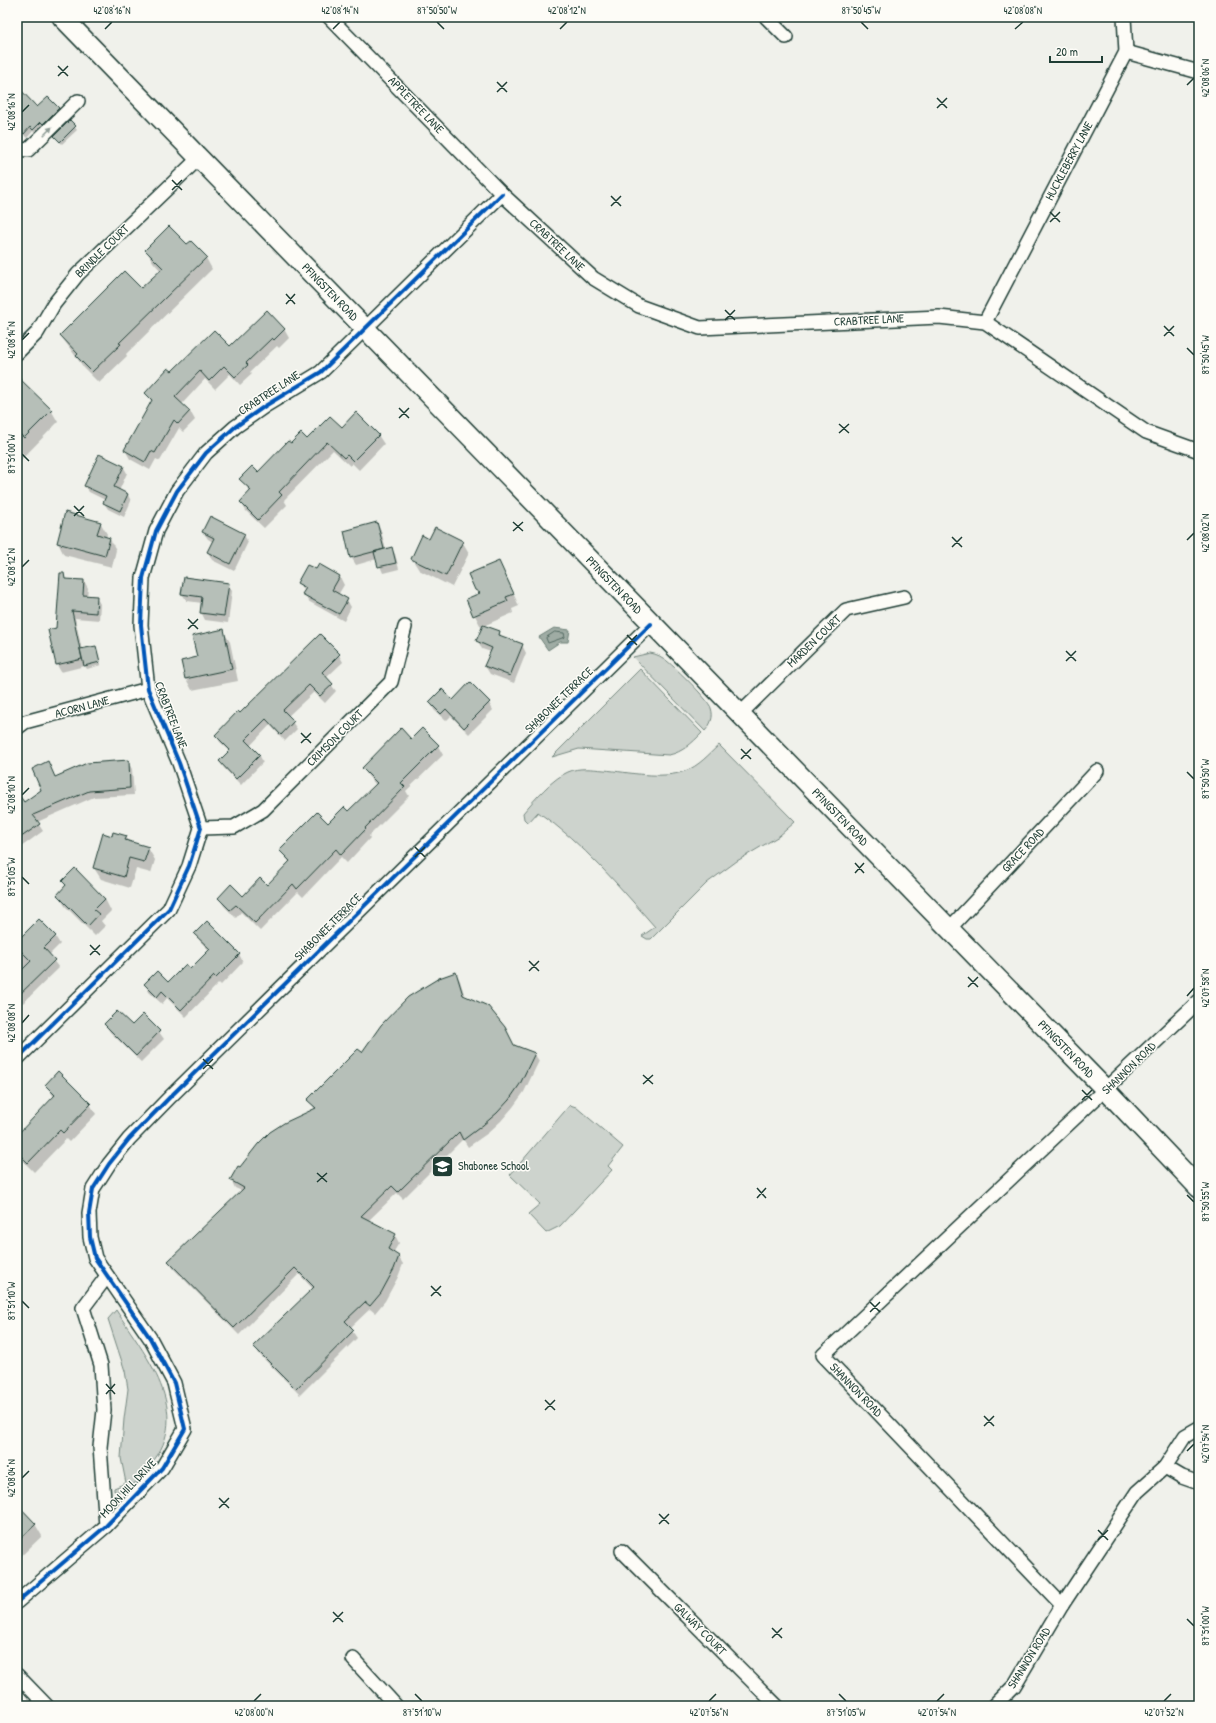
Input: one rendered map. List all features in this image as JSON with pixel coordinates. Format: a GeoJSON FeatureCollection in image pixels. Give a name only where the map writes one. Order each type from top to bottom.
{"type":"FeatureCollection","features":[{"type":"Feature","properties":{"kind":"main road","name":"PFINGSTEN ROAD"},"geometry":{"type":"LineString","coordinates":[[62,17],[1106,1090],[1199,1188]]}},
{"type":"Feature","properties":{"kind":"street","name":"APPLETREE LANE"},"geometry":{"type":"LineString","coordinates":[[329,17],[502,194]]}},
{"type":"Feature","properties":{"kind":"street"},"geometry":{"type":"LineString","coordinates":[[766,17],[786,37]]}},
{"type":"Feature","properties":{"kind":"street"},"geometry":{"type":"LineString","coordinates":[[1124,17],[1126,52],[1199,72]]}},
{"type":"Feature","properties":{"kind":"street","name":"HUCKLEBERRY LANE"},"geometry":{"type":"LineString","coordinates":[[985,322],[1126,52]]}},
{"type":"Feature","properties":{"kind":"street"},"geometry":{"type":"LineString","coordinates":[[17,149],[28,150],[78,101]]}},
{"type":"Feature","properties":{"kind":"street","name":"BRINDLE COURT"},"geometry":{"type":"LineString","coordinates":[[17,353],[37,333],[54,304],[78,274],[199,158]]}},
{"type":"Feature","properties":{"kind":"street","name":"CRABTREE LANE"},"geometry":{"type":"LineString","coordinates":[[201,828],[179,763],[148,689],[141,625],[143,578],[156,531],[177,491],[206,452],[235,427],[321,372],[502,194],[593,278],[639,306],[700,328],[939,317],[985,322],[1146,432],[1199,451]]}},
{"type":"Feature","properties":{"kind":"street","name":"MARDEN COURT"},"geometry":{"type":"LineString","coordinates":[[740,714],[846,610],[904,597]]}},
{"type":"Feature","properties":{"kind":"street","name":"SHABONEE TERRACE"},"geometry":{"type":"LineString","coordinates":[[107,1276],[95,1258],[90,1238],[89,1213],[93,1189],[109,1164],[129,1139],[406,864],[652,624]]}},
{"type":"Feature","properties":{"kind":"street","name":"CRIMSON COURT"},"geometry":{"type":"LineString","coordinates":[[201,828],[234,827],[264,810],[391,682],[405,627]]}},
{"type":"Feature","properties":{"kind":"street","name":"ACORN LANE"},"geometry":{"type":"LineString","coordinates":[[17,728],[25,722],[148,689]]}},
{"type":"Feature","properties":{"kind":"street","name":"GRACE ROAD"},"geometry":{"type":"LineString","coordinates":[[949,929],[1097,771]]}},
{"type":"Feature","properties":{"kind":"street"},"geometry":{"type":"LineString","coordinates":[[17,1059],[169,909],[190,866],[201,828]]}},
{"type":"Feature","properties":{"kind":"street","name":"SHANNON ROAD"},"geometry":{"type":"LineString","coordinates":[[994,1706],[1014,1686],[1062,1605],[823,1355],[1199,1001]]}},
{"type":"Feature","properties":{"kind":"street"},"geometry":{"type":"LineString","coordinates":[[106,1526],[100,1447],[104,1410],[101,1365],[83,1308],[107,1276]]}},
{"type":"Feature","properties":{"kind":"street","name":"MOON HILL DRIVE"},"geometry":{"type":"LineString","coordinates":[[17,1602],[106,1526],[162,1468],[185,1429],[174,1383],[150,1338],[107,1276]]}},
{"type":"Feature","properties":{"kind":"street"},"geometry":{"type":"LineString","coordinates":[[1062,1605],[1137,1492],[1165,1467],[1185,1436],[1199,1428]]}},
{"type":"Feature","properties":{"kind":"street"},"geometry":{"type":"LineString","coordinates":[[1165,1467],[1182,1477],[1199,1483]]}},
{"type":"Feature","properties":{"kind":"street","name":"GALWAY COURT"},"geometry":{"type":"LineString","coordinates":[[622,1551],[777,1706]]}},
{"type":"Feature","properties":{"kind":"street"},"geometry":{"type":"LineString","coordinates":[[353,1659],[396,1706]]}},
{"type":"Feature","properties":{"kind":"street"},"geometry":{"type":"LineString","coordinates":[[17,1675],[47,1706]]}},
{"type":"Feature","properties":{"kind":"shaded area"},"geometry":{"type":"Polygon","coordinates":[[[650,653],[661,657],[671,665],[709,704],[712,711],[712,717],[709,726],[705,731],[633,657],[650,653]]]}},
{"type":"Feature","properties":{"kind":"shaded area"},"geometry":{"type":"Polygon","coordinates":[[[640,669],[702,733],[691,744],[674,754],[669,755],[579,749],[552,757],[640,669]]]}},
{"type":"Feature","properties":{"kind":"shaded area"},"geometry":{"type":"Polygon","coordinates":[[[719,745],[795,822],[779,836],[737,861],[707,883],[651,939],[647,939],[642,936],[655,927],[585,851],[538,812],[528,823],[524,819],[523,813],[538,796],[556,779],[568,772],[577,769],[586,769],[645,775],[676,774],[695,766],[719,745]]]}},
{"type":"Feature","properties":{"kind":"shaded area"},"geometry":{"type":"Polygon","coordinates":[[[570,1105],[576,1107],[623,1147],[608,1166],[612,1170],[560,1226],[546,1233],[528,1214],[540,1204],[510,1175],[570,1105]]]}},
{"type":"Feature","properties":{"kind":"shaded area"},"geometry":{"type":"Polygon","coordinates":[[[116,1310],[140,1346],[160,1384],[166,1404],[168,1424],[163,1444],[151,1464],[138,1480],[123,1492],[114,1491],[114,1488],[126,1483],[121,1458],[128,1389],[125,1371],[108,1319],[116,1310]]]}},
{"type":"Feature","properties":{"kind":"water"},"geometry":{"type":"Polygon","coordinates":[[[554,628],[570,630],[568,642],[560,642],[548,650],[539,637],[554,628]]]}},
{"type":"Feature","properties":{"kind":"building"},"geometry":{"type":"Polygon","coordinates":[[[17,86],[37,107],[48,97],[59,108],[43,124],[41,122],[33,130],[30,127],[24,134],[17,127],[17,86]]]}},
{"type":"Feature","properties":{"kind":"building"},"geometry":{"type":"Polygon","coordinates":[[[70,120],[76,126],[60,142],[54,136],[70,120]]]}},
{"type":"Feature","properties":{"kind":"building"},"geometry":{"type":"Polygon","coordinates":[[[169,226],[187,244],[191,241],[207,257],[119,343],[121,344],[92,372],[76,356],[78,354],[60,335],[124,271],[141,288],[163,268],[145,250],[169,226]]]}},
{"type":"Feature","properties":{"kind":"building"},"geometry":{"type":"Polygon","coordinates":[[[267,310],[285,329],[274,340],[272,338],[246,363],[248,365],[235,377],[224,366],[209,381],[200,371],[175,397],[190,411],[178,424],[174,420],[155,453],[151,451],[145,462],[124,450],[152,400],[145,393],[168,368],[172,371],[214,330],[230,346],[267,310]]]}},
{"type":"Feature","properties":{"kind":"building"},"geometry":{"type":"Polygon","coordinates":[[[17,376],[52,410],[24,438],[17,431],[17,376]]]}},
{"type":"Feature","properties":{"kind":"building"},"geometry":{"type":"Polygon","coordinates":[[[356,412],[379,435],[353,461],[347,455],[344,458],[327,442],[279,492],[282,495],[258,520],[240,502],[251,490],[239,479],[252,466],[258,472],[288,441],[291,443],[301,433],[307,439],[330,416],[342,427],[356,412]]]}},
{"type":"Feature","properties":{"kind":"building"},"geometry":{"type":"Polygon","coordinates":[[[99,454],[124,466],[114,487],[128,494],[120,511],[103,503],[106,496],[84,486],[99,454]]]}},
{"type":"Feature","properties":{"kind":"building"},"geometry":{"type":"Polygon","coordinates":[[[65,512],[101,522],[97,534],[110,538],[105,556],[57,543],[65,512]]]}},
{"type":"Feature","properties":{"kind":"building"},"geometry":{"type":"Polygon","coordinates":[[[210,516],[245,534],[230,564],[207,552],[214,538],[202,532],[210,516]]]}},
{"type":"Feature","properties":{"kind":"building"},"geometry":{"type":"Polygon","coordinates":[[[377,522],[384,549],[350,558],[344,531],[377,522]]]}},
{"type":"Feature","properties":{"kind":"building"},"geometry":{"type":"Polygon","coordinates":[[[435,527],[463,541],[446,576],[411,559],[422,535],[429,539],[435,527]]]}},
{"type":"Feature","properties":{"kind":"building"},"geometry":{"type":"Polygon","coordinates":[[[392,547],[396,563],[378,567],[374,552],[392,547]]]}},
{"type":"Feature","properties":{"kind":"building"},"geometry":{"type":"Polygon","coordinates":[[[499,561],[514,594],[506,597],[508,601],[473,616],[466,599],[480,593],[475,590],[468,574],[499,561]]]}},
{"type":"Feature","properties":{"kind":"building"},"geometry":{"type":"Polygon","coordinates":[[[319,564],[340,576],[332,590],[348,599],[339,614],[302,594],[306,588],[297,583],[307,565],[316,569],[319,564]]]}},
{"type":"Feature","properties":{"kind":"building"},"geometry":{"type":"Polygon","coordinates":[[[60,573],[64,573],[65,579],[84,580],[83,595],[97,596],[96,613],[72,611],[82,659],[56,665],[48,630],[56,628],[60,573]]]}},
{"type":"Feature","properties":{"kind":"building"},"geometry":{"type":"Polygon","coordinates":[[[184,577],[229,583],[224,616],[200,613],[202,597],[181,594],[184,577]]]}},
{"type":"Feature","properties":{"kind":"building"},"geometry":{"type":"Polygon","coordinates":[[[483,625],[500,631],[499,635],[523,644],[510,676],[484,666],[492,648],[476,641],[483,625]]]}},
{"type":"Feature","properties":{"kind":"building"},"geometry":{"type":"Polygon","coordinates":[[[224,629],[232,669],[185,679],[181,661],[197,657],[192,636],[224,629]]]}},
{"type":"Feature","properties":{"kind":"building"},"geometry":{"type":"Polygon","coordinates":[[[320,634],[340,654],[322,672],[333,684],[320,696],[309,685],[283,710],[294,721],[281,735],[266,719],[245,740],[260,755],[236,779],[219,761],[230,750],[215,735],[238,711],[240,713],[320,634]]]}},
{"type":"Feature","properties":{"kind":"building"},"geometry":{"type":"Polygon","coordinates":[[[96,646],[100,662],[84,666],[80,649],[96,646]]]}},
{"type":"Feature","properties":{"kind":"building"},"geometry":{"type":"Polygon","coordinates":[[[470,682],[490,702],[464,728],[446,709],[441,714],[429,702],[442,689],[453,700],[470,682]]]}},
{"type":"Feature","properties":{"kind":"building"},"geometry":{"type":"Polygon","coordinates":[[[401,728],[411,739],[422,728],[439,745],[401,783],[405,787],[341,855],[336,849],[297,889],[293,884],[255,923],[236,905],[230,910],[218,898],[231,884],[243,896],[260,878],[267,885],[290,861],[279,850],[317,812],[328,823],[344,807],[348,811],[377,783],[362,768],[401,728]]]}},
{"type":"Feature","properties":{"kind":"building"},"geometry":{"type":"Polygon","coordinates":[[[129,760],[130,788],[89,791],[33,815],[40,824],[17,840],[17,792],[24,802],[41,790],[32,769],[48,761],[55,777],[87,763],[129,760]]]}},
{"type":"Feature","properties":{"kind":"building"},"geometry":{"type":"Polygon","coordinates":[[[113,832],[127,836],[125,840],[149,847],[144,862],[129,858],[124,877],[93,868],[103,833],[112,836],[113,832]]]}},
{"type":"Feature","properties":{"kind":"building"},"geometry":{"type":"Polygon","coordinates":[[[75,868],[105,899],[94,910],[99,914],[88,926],[57,895],[66,885],[62,881],[75,868]]]}},
{"type":"Feature","properties":{"kind":"building"},"geometry":{"type":"Polygon","coordinates":[[[39,919],[56,936],[44,948],[55,960],[17,997],[17,975],[31,961],[17,947],[17,941],[39,919]]]}},
{"type":"Feature","properties":{"kind":"building"},"geometry":{"type":"Polygon","coordinates":[[[207,921],[240,954],[216,978],[214,976],[181,1010],[162,991],[157,997],[144,984],[157,971],[168,982],[186,964],[190,969],[210,949],[194,934],[207,921]]]}},
{"type":"Feature","properties":{"kind":"building"},"geometry":{"type":"Polygon","coordinates":[[[456,972],[463,995],[488,1006],[505,1027],[514,1045],[535,1053],[520,1084],[509,1100],[497,1113],[463,1140],[459,1132],[398,1192],[392,1186],[361,1216],[396,1234],[388,1249],[399,1256],[381,1293],[370,1306],[365,1302],[345,1321],[354,1330],[296,1389],[253,1346],[314,1287],[295,1268],[234,1328],[168,1261],[244,1188],[230,1180],[238,1166],[240,1167],[258,1144],[270,1132],[284,1123],[316,1108],[307,1100],[358,1049],[362,1052],[381,1025],[408,997],[439,978],[456,972]]]}},
{"type":"Feature","properties":{"kind":"building"},"geometry":{"type":"Polygon","coordinates":[[[117,1011],[132,1025],[143,1014],[160,1031],[136,1056],[104,1024],[117,1011]]]}},
{"type":"Feature","properties":{"kind":"building"},"geometry":{"type":"Polygon","coordinates":[[[58,1071],[91,1104],[63,1133],[60,1130],[28,1163],[17,1152],[17,1135],[55,1095],[45,1085],[58,1071]]]}},
{"type":"Feature","properties":{"kind":"building"},"geometry":{"type":"Polygon","coordinates":[[[17,1504],[36,1524],[17,1542],[17,1504]]]}},
{"type":"Feature","properties":{"kind":"cycle path"},"geometry":{"type":"LineString","coordinates":[[17,1059],[169,909],[189,866],[201,828],[179,763],[148,689],[141,625],[143,578],[156,531],[177,491],[206,453],[235,427],[265,406],[321,372],[502,194]]}},
{"type":"Feature","properties":{"kind":"cycle path"},"geometry":{"type":"LineString","coordinates":[[17,1602],[106,1526],[162,1468],[185,1429],[174,1383],[150,1338],[95,1258],[90,1237],[89,1213],[93,1189],[109,1164],[129,1139],[169,1098],[651,624]]}},
{"type":"Feature","properties":{"kind":"place","name":"Shabonee School"},"geometry":{"type":"Point","coordinates":[443,1166]}}]}
